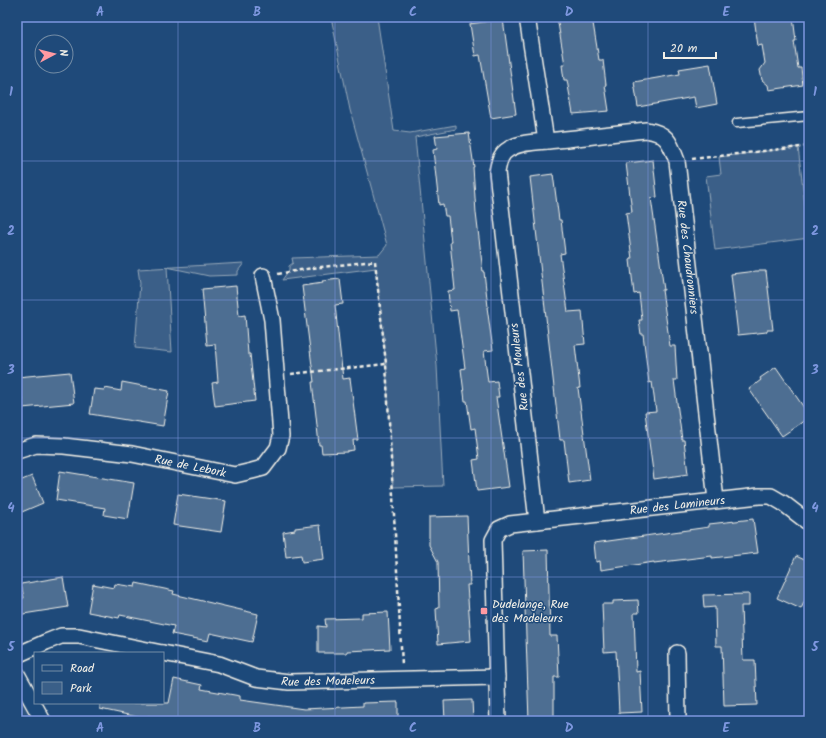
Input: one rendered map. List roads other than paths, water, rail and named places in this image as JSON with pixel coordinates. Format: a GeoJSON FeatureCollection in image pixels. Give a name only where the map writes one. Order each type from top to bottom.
{"type":"FeatureCollection","features":[{"type":"Feature","properties":{"kind":"street"},"geometry":{"type":"LineString","coordinates":[[527,17],[546,141]]}},
{"type":"Feature","properties":{"kind":"street","name":"Rue des Chaudronniers"},"geometry":{"type":"LineString","coordinates":[[546,141],[646,130],[657,132],[665,137],[672,147],[677,161],[716,500]]}},
{"type":"Feature","properties":{"kind":"street","name":"Rue des Mouleurs"},"geometry":{"type":"LineString","coordinates":[[537,521],[497,172],[499,161],[503,153],[510,148],[519,144],[546,141]]}},
{"type":"Feature","properties":{"kind":"street","name":"Rue de Lebork"},"geometry":{"type":"LineString","coordinates":[[17,451],[36,445],[64,446],[132,454],[235,475],[252,472],[263,468],[278,448],[281,436],[272,320],[263,276]]}},
{"type":"Feature","properties":{"kind":"street","name":"Rue des Lamineurs"},"geometry":{"type":"LineString","coordinates":[[537,521],[716,500],[771,496],[783,503],[809,523]]}},
{"type":"Feature","properties":{"kind":"street"},"geometry":{"type":"LineString","coordinates":[[498,721],[493,540],[499,529],[510,524],[537,521]]}},
{"type":"Feature","properties":{"kind":"street","name":"Rue des Modeleurs"},"geometry":{"type":"LineString","coordinates":[[17,655],[61,636],[79,636],[158,652]]}},
{"type":"Feature","properties":{"kind":"street","name":"Rue des Modeleurs"},"geometry":{"type":"LineString","coordinates":[[164,653],[219,664],[256,678],[289,682],[497,677]]}},
{"type":"Feature","properties":{"kind":"street"},"geometry":{"type":"LineString","coordinates":[[676,653],[678,721]]}},
{"type":"Feature","properties":{"kind":"street"},"geometry":{"type":"LineString","coordinates":[[17,674],[43,721]]}},
{"type":"Feature","properties":{"kind":"lane"},"geometry":{"type":"LineString","coordinates":[[737,123],[809,116]]}},
{"type":"Feature","properties":{"kind":"place","name":"Dudelange, Rue des Modeleurs"},"geometry":{"type":"Point","coordinates":[484,611]}}]}
